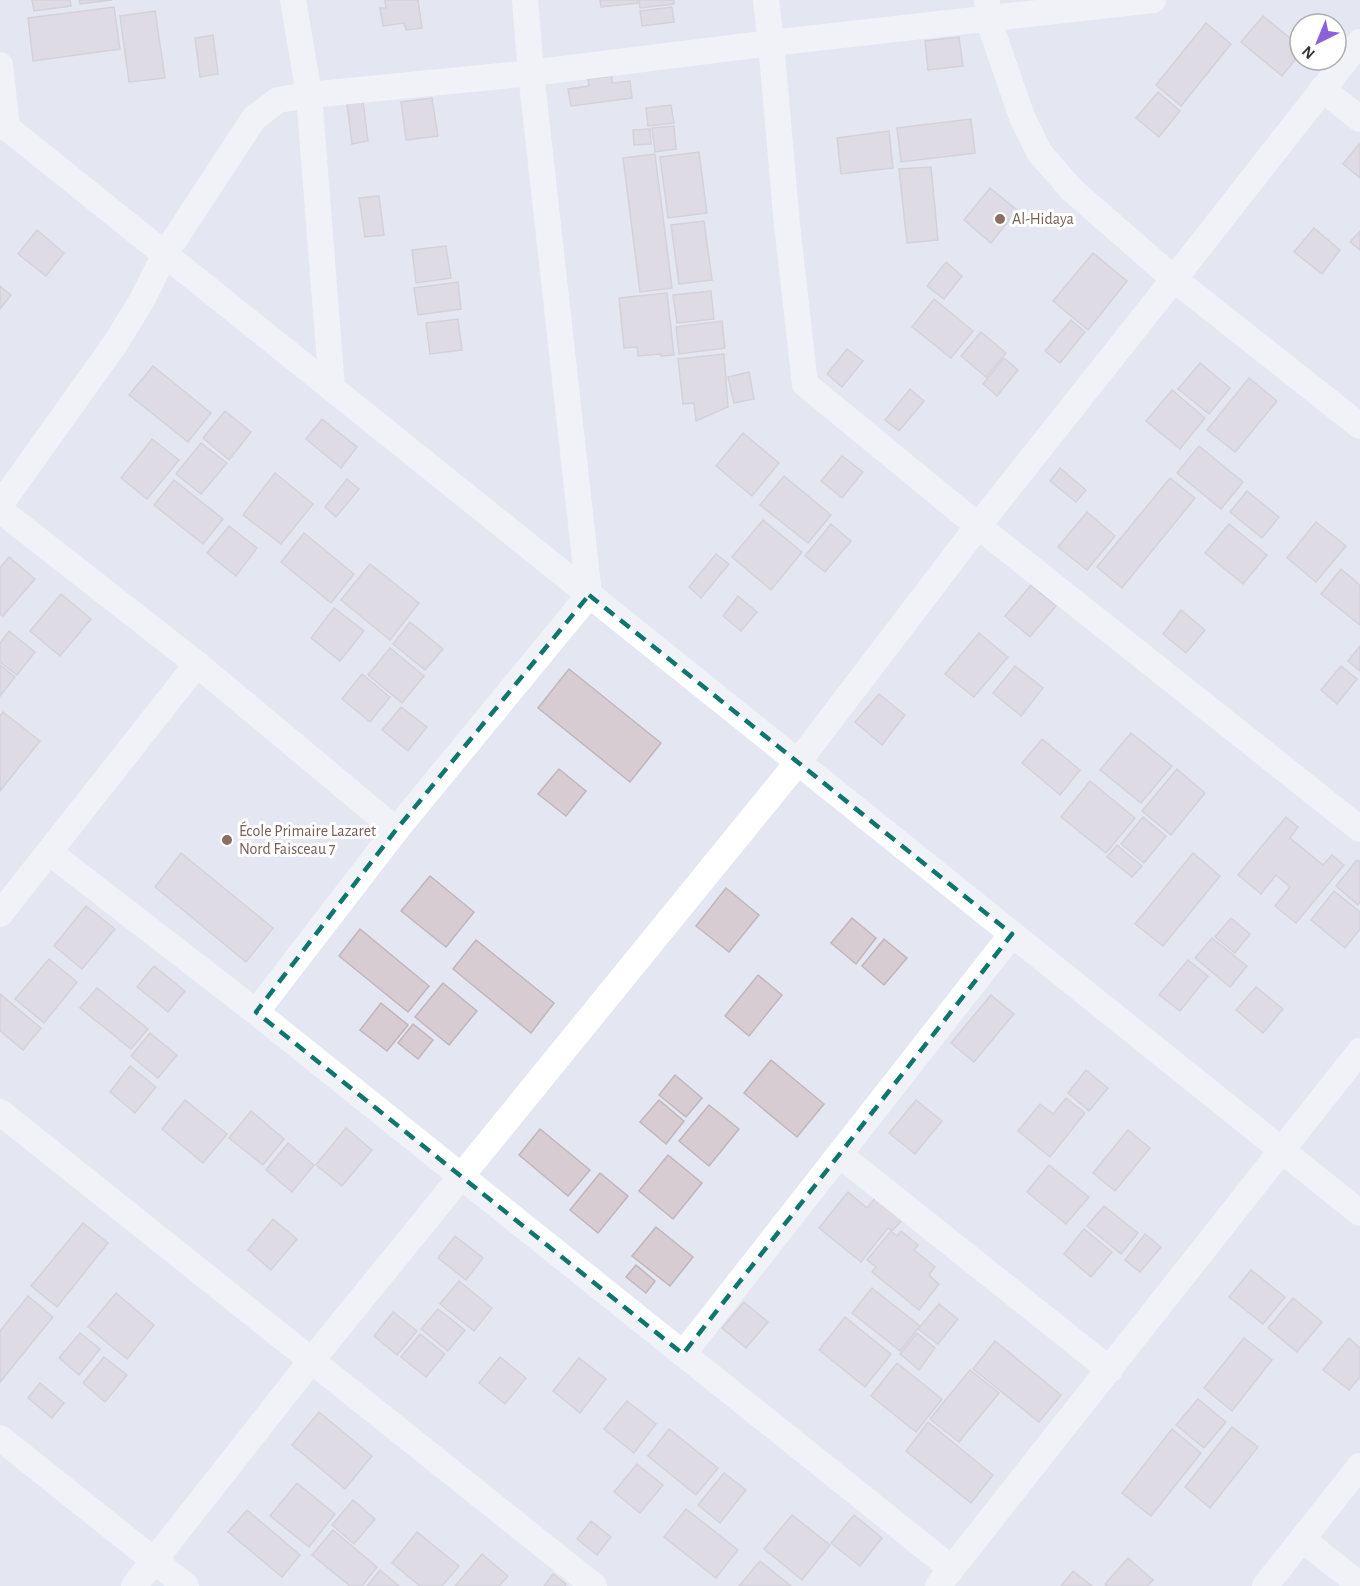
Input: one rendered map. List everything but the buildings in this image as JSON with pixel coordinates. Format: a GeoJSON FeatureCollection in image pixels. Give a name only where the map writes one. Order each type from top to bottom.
{"type":"FeatureCollection","features":[{"type":"Feature","properties":{"kind":"street"},"geometry":{"type":"LineString","coordinates":[[293,0],[309,95],[332,388]]}},
{"type":"Feature","properties":{"kind":"street"},"geometry":{"type":"LineString","coordinates":[[256,1012],[396,830],[589,595],[531,73],[525,0]]}},
{"type":"Feature","properties":{"kind":"street"},"geometry":{"type":"LineString","coordinates":[[766,0],[787,225],[805,384],[978,526],[1360,830]]}},
{"type":"Feature","properties":{"kind":"street"},"geometry":{"type":"LineString","coordinates":[[0,505],[114,344],[165,254],[254,118],[278,100],[531,73],[771,43],[988,9],[1153,0]]}},
{"type":"Feature","properties":{"kind":"street"},"geometry":{"type":"LineString","coordinates":[[988,9],[1022,117],[1040,152],[1072,190],[1174,279],[1360,426]]}},
{"type":"Feature","properties":{"kind":"street"},"geometry":{"type":"LineString","coordinates":[[134,1586],[311,1361],[798,762],[978,526],[1360,42]]}},
{"type":"Feature","properties":{"kind":"street"},"geometry":{"type":"LineString","coordinates":[[0,65],[4,125],[1360,1213]]}},
{"type":"Feature","properties":{"kind":"street"},"geometry":{"type":"LineString","coordinates":[[1322,89],[1360,119]]}},
{"type":"Feature","properties":{"kind":"street"},"geometry":{"type":"LineString","coordinates":[[0,510],[197,664],[396,830]]}},
{"type":"Feature","properties":{"kind":"street"},"geometry":{"type":"LineString","coordinates":[[0,914],[197,664]]}},
{"type":"Feature","properties":{"kind":"street"},"geometry":{"type":"LineString","coordinates":[[49,852],[256,1012],[683,1354],[945,1577],[1360,1051]]}},
{"type":"Feature","properties":{"kind":"street"},"geometry":{"type":"LineString","coordinates":[[683,1354],[1012,934]]}},
{"type":"Feature","properties":{"kind":"street"},"geometry":{"type":"LineString","coordinates":[[0,1112],[594,1586]]}},
{"type":"Feature","properties":{"kind":"street"},"geometry":{"type":"LineString","coordinates":[[840,1155],[1110,1370]]}},
{"type":"Feature","properties":{"kind":"street"},"geometry":{"type":"LineString","coordinates":[[0,1438],[186,1586]]}},
{"type":"Feature","properties":{"kind":"street"},"geometry":{"type":"LineString","coordinates":[[1265,1586],[1360,1466]]}},
{"type":"Feature","properties":{"kind":"street"},"geometry":{"type":"LineString","coordinates":[[1302,1539],[1360,1585]]}},
{"type":"Feature","properties":{"kind":"highlighted area"},"geometry":{"type":"Polygon","coordinates":[[[589,595],[1012,934],[683,1354],[256,1012],[396,830],[589,595]]]}},
{"type":"Feature","properties":{"kind":"place","name":"Al-Hidaya"},"geometry":{"type":"Point","coordinates":[1000,219]}},
{"type":"Feature","properties":{"kind":"place","name":"École Primaire Lazaret Nord Faisceau 7"},"geometry":{"type":"Point","coordinates":[227,840]}}]}
